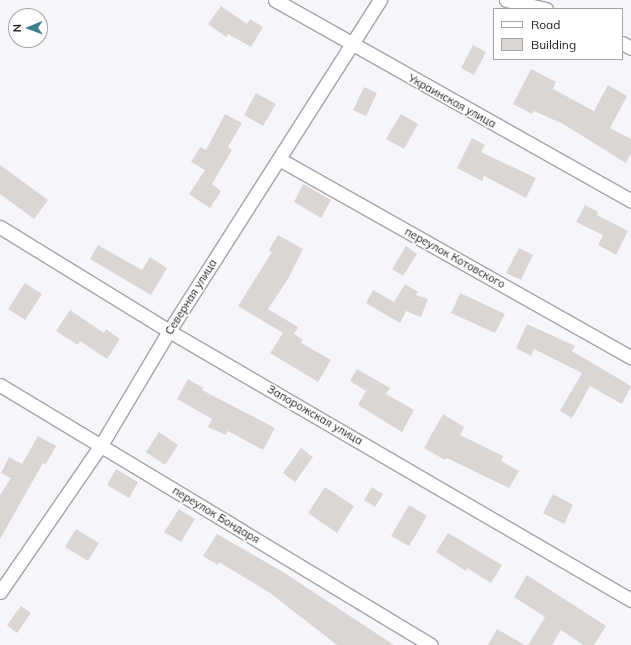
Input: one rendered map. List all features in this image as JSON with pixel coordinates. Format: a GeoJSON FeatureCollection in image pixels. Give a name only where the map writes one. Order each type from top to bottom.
{"type":"FeatureCollection","features":[{"type":"Feature","properties":{"kind":"street","name":"Украинская улица"},"geometry":{"type":"LineString","coordinates":[[275,0],[351,45],[631,201]]}},
{"type":"Feature","properties":{"kind":"street","name":"Северная улица"},"geometry":{"type":"LineString","coordinates":[[0,592],[101,445],[169,331],[380,0]]}},
{"type":"Feature","properties":{"kind":"street"},"geometry":{"type":"LineString","coordinates":[[506,0],[542,8]]}},
{"type":"Feature","properties":{"kind":"street","name":"переулок Котовского"},"geometry":{"type":"LineString","coordinates":[[278,159],[631,357]]}},
{"type":"Feature","properties":{"kind":"street","name":"Запорожская улица"},"geometry":{"type":"LineString","coordinates":[[0,228],[169,331],[631,600]]}},
{"type":"Feature","properties":{"kind":"street","name":"переулок Бондаря"},"geometry":{"type":"LineString","coordinates":[[0,385],[431,645]]}},
{"type":"Feature","properties":{"kind":"building"},"geometry":{"type":"Polygon","coordinates":[[[221,6],[247,24],[250,19],[263,27],[251,47],[228,34],[226,37],[208,24],[221,6]]]}},
{"type":"Feature","properties":{"kind":"building"},"geometry":{"type":"Polygon","coordinates":[[[473,45],[486,52],[474,75],[461,68],[473,45]]]}},
{"type":"Feature","properties":{"kind":"building"},"geometry":{"type":"Polygon","coordinates":[[[531,69],[556,82],[553,89],[594,111],[608,85],[627,96],[610,128],[631,139],[631,153],[626,163],[563,124],[534,111],[532,114],[513,104],[531,69]]]}},
{"type":"Feature","properties":{"kind":"building"},"geometry":{"type":"Polygon","coordinates":[[[364,87],[377,93],[366,116],[353,110],[364,87]]]}},
{"type":"Feature","properties":{"kind":"building"},"geometry":{"type":"Polygon","coordinates":[[[256,93],[276,104],[263,126],[244,115],[256,93]]]}},
{"type":"Feature","properties":{"kind":"building"},"geometry":{"type":"Polygon","coordinates":[[[225,114],[242,123],[228,147],[232,150],[212,184],[221,191],[210,208],[189,194],[205,170],[191,162],[200,147],[206,150],[225,114]]]}},
{"type":"Feature","properties":{"kind":"building"},"geometry":{"type":"Polygon","coordinates":[[[401,114],[418,124],[404,149],[386,139],[401,114]]]}},
{"type":"Feature","properties":{"kind":"building"},"geometry":{"type":"Polygon","coordinates":[[[472,138],[485,145],[481,152],[536,178],[526,198],[484,176],[482,181],[457,168],[472,138]]]}},
{"type":"Feature","properties":{"kind":"building"},"geometry":{"type":"Polygon","coordinates":[[[0,165],[48,200],[34,219],[0,194],[0,165]]]}},
{"type":"Feature","properties":{"kind":"building"},"geometry":{"type":"Polygon","coordinates":[[[303,184],[331,200],[321,218],[294,202],[303,184]]]}},
{"type":"Feature","properties":{"kind":"building"},"geometry":{"type":"Polygon","coordinates":[[[585,205],[598,212],[597,215],[628,231],[616,255],[598,245],[603,235],[576,222],[585,205]]]}},
{"type":"Feature","properties":{"kind":"building"},"geometry":{"type":"Polygon","coordinates":[[[278,235],[303,249],[288,279],[268,309],[298,327],[294,334],[303,340],[301,343],[331,360],[318,382],[270,353],[283,333],[238,306],[272,252],[269,250],[278,235]]]}},
{"type":"Feature","properties":{"kind":"building"},"geometry":{"type":"Polygon","coordinates":[[[98,245],[142,270],[150,257],[167,268],[151,295],[90,259],[98,245]]]}},
{"type":"Feature","properties":{"kind":"building"},"geometry":{"type":"Polygon","coordinates":[[[406,246],[417,254],[403,276],[392,269],[406,246]]]}},
{"type":"Feature","properties":{"kind":"building"},"geometry":{"type":"Polygon","coordinates":[[[519,248],[533,255],[521,280],[506,273],[519,248]]]}},
{"type":"Feature","properties":{"kind":"building"},"geometry":{"type":"Polygon","coordinates":[[[25,283],[42,294],[25,320],[8,309],[25,283]]]}},
{"type":"Feature","properties":{"kind":"building"},"geometry":{"type":"Polygon","coordinates":[[[405,284],[418,292],[416,295],[428,299],[421,317],[406,311],[400,323],[366,303],[373,290],[394,302],[405,284]]]}},
{"type":"Feature","properties":{"kind":"building"},"geometry":{"type":"Polygon","coordinates":[[[460,293],[505,314],[495,333],[451,313],[460,293]]]}},
{"type":"Feature","properties":{"kind":"building"},"geometry":{"type":"Polygon","coordinates":[[[70,310],[104,333],[106,329],[120,339],[107,359],[80,341],[78,345],[56,331],[70,310]]]}},
{"type":"Feature","properties":{"kind":"building"},"geometry":{"type":"Polygon","coordinates":[[[527,324],[575,346],[572,351],[631,386],[622,404],[590,386],[572,418],[560,411],[582,373],[534,349],[531,356],[516,348],[527,324]]]}},
{"type":"Feature","properties":{"kind":"building"},"geometry":{"type":"Polygon","coordinates":[[[357,369],[390,388],[386,394],[414,410],[402,432],[358,405],[366,391],[350,381],[357,369]]]}},
{"type":"Feature","properties":{"kind":"building"},"geometry":{"type":"Polygon","coordinates":[[[188,379],[203,388],[202,390],[275,428],[263,450],[228,431],[226,435],[208,427],[212,419],[177,399],[188,379]]]}},
{"type":"Feature","properties":{"kind":"building"},"geometry":{"type":"Polygon","coordinates":[[[443,414],[464,427],[460,435],[503,456],[501,461],[519,471],[509,488],[447,458],[445,460],[424,448],[443,414]]]}},
{"type":"Feature","properties":{"kind":"building"},"geometry":{"type":"Polygon","coordinates":[[[159,432],[178,445],[165,465],[146,452],[159,432]]]}},
{"type":"Feature","properties":{"kind":"building"},"geometry":{"type":"Polygon","coordinates":[[[38,436],[56,446],[46,464],[43,463],[0,539],[0,495],[11,478],[1,473],[9,457],[22,464],[38,436]]]}},
{"type":"Feature","properties":{"kind":"building"},"geometry":{"type":"Polygon","coordinates":[[[301,448],[313,457],[295,482],[283,473],[301,448]]]}},
{"type":"Feature","properties":{"kind":"building"},"geometry":{"type":"Polygon","coordinates":[[[116,469],[138,482],[129,498],[107,485],[116,469]]]}},
{"type":"Feature","properties":{"kind":"building"},"geometry":{"type":"Polygon","coordinates":[[[325,487],[354,506],[337,533],[308,513],[325,487]]]}},
{"type":"Feature","properties":{"kind":"building"},"geometry":{"type":"Polygon","coordinates":[[[372,487],[383,494],[375,507],[364,500],[372,487]]]}},
{"type":"Feature","properties":{"kind":"building"},"geometry":{"type":"Polygon","coordinates":[[[553,494],[573,505],[564,524],[543,513],[553,494]]]}},
{"type":"Feature","properties":{"kind":"building"},"geometry":{"type":"Polygon","coordinates":[[[409,505],[427,516],[409,546],[391,536],[409,505]]]}},
{"type":"Feature","properties":{"kind":"building"},"geometry":{"type":"Polygon","coordinates":[[[179,509],[195,519],[181,542],[164,532],[179,509]]]}},
{"type":"Feature","properties":{"kind":"building"},"geometry":{"type":"Polygon","coordinates":[[[76,529],[99,543],[88,561],[65,547],[76,529]]]}},
{"type":"Feature","properties":{"kind":"building"},"geometry":{"type":"Polygon","coordinates":[[[448,533],[502,565],[491,583],[467,568],[466,571],[436,552],[448,533]]]}},
{"type":"Feature","properties":{"kind":"building"},"geometry":{"type":"Polygon","coordinates":[[[217,534],[283,572],[394,645],[337,645],[270,593],[219,562],[218,565],[203,556],[217,534]]]}},
{"type":"Feature","properties":{"kind":"building"},"geometry":{"type":"Polygon","coordinates":[[[527,575],[606,626],[594,645],[583,645],[561,630],[552,645],[528,645],[545,617],[514,597],[527,575]]]}},
{"type":"Feature","properties":{"kind":"building"},"geometry":{"type":"Polygon","coordinates":[[[21,606],[31,613],[17,633],[7,625],[21,606]]]}},
{"type":"Feature","properties":{"kind":"building"},"geometry":{"type":"Polygon","coordinates":[[[497,629],[525,645],[488,645],[497,629]]]}}]}
